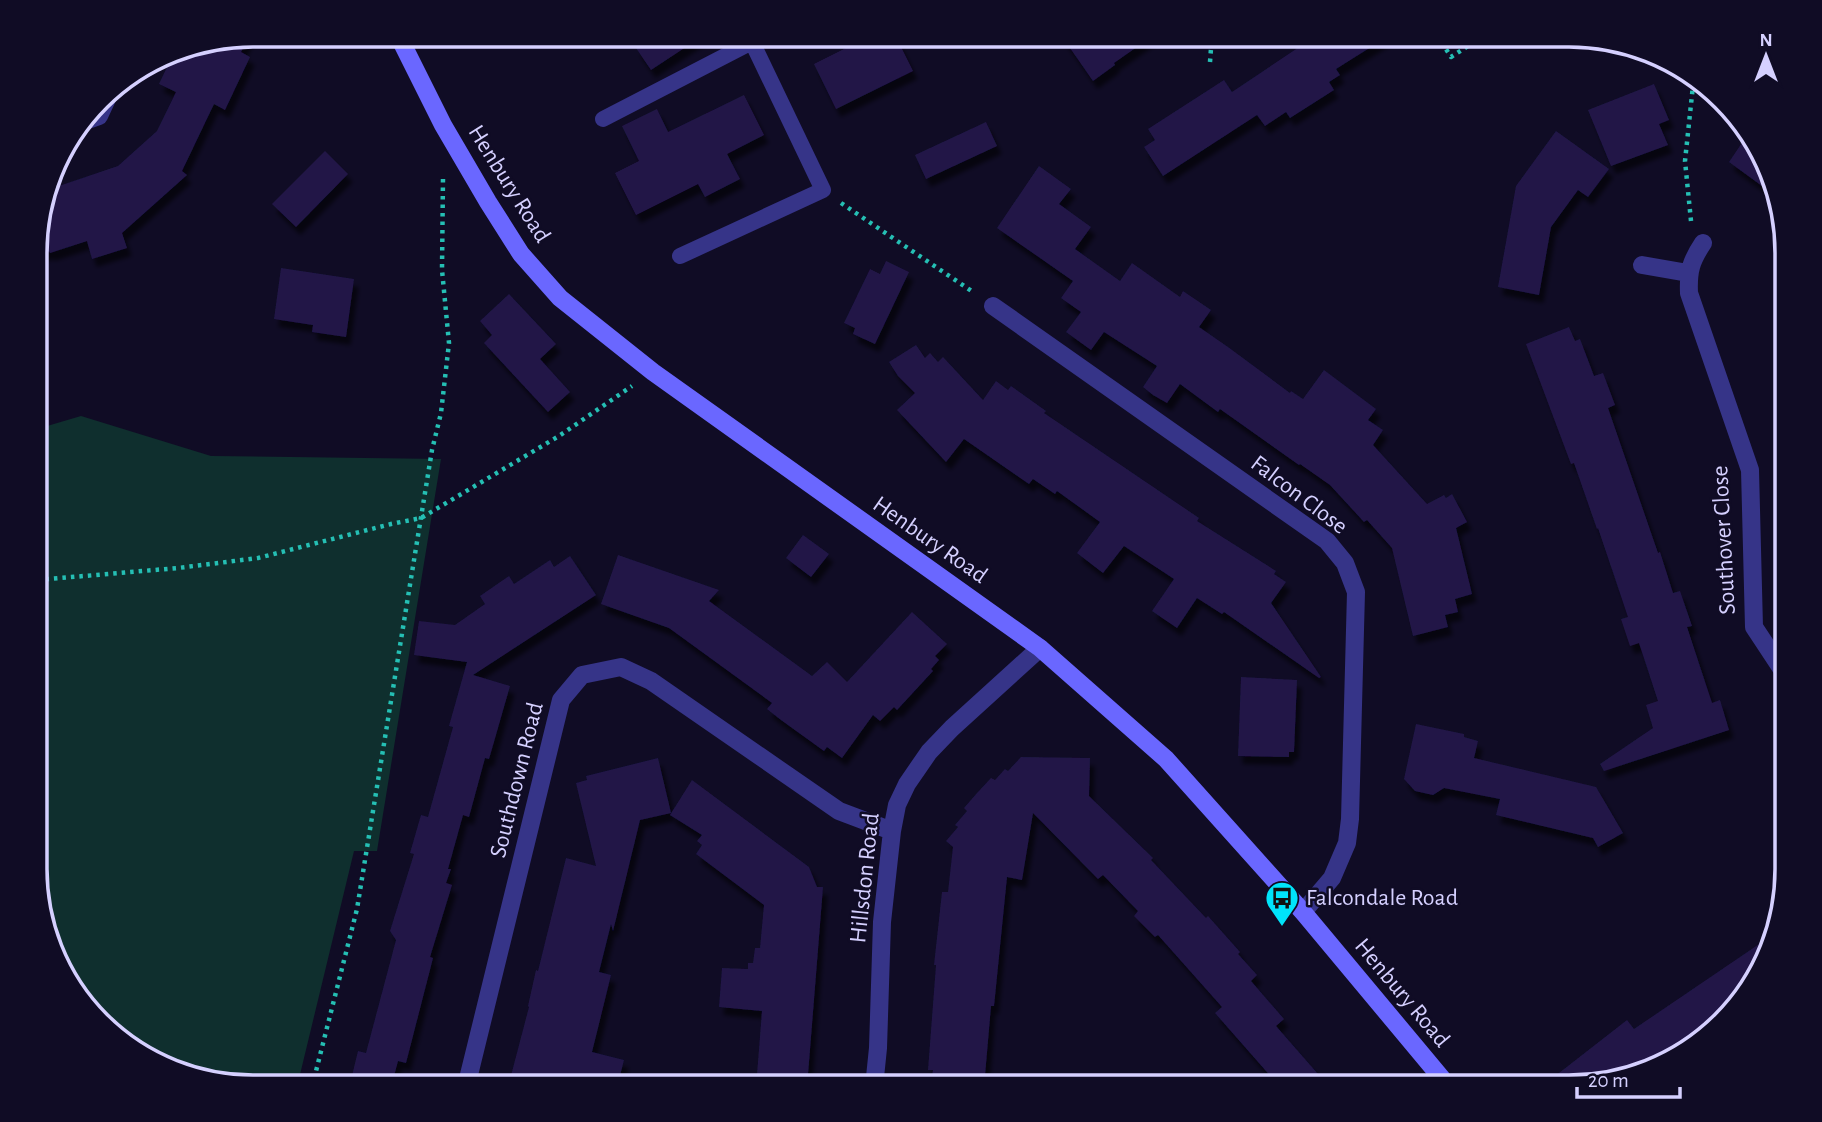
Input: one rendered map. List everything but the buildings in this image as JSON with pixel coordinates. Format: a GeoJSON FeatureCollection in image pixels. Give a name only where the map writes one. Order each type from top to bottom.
{"type":"FeatureCollection","features":[{"type":"Feature","properties":{"kind":"main road","name":"Henbury Road"},"geometry":{"type":"LineString","coordinates":[[404,47],[443,125],[488,202],[521,254],[560,298],[653,372],[1040,648],[1166,759],[1303,912],[1437,1074]]}},
{"type":"Feature","properties":{"kind":"street"},"geometry":{"type":"LineString","coordinates":[[1642,265],[1695,257]]}},
{"type":"Feature","properties":{"kind":"street","name":"Southover Close"},"geometry":{"type":"LineString","coordinates":[[1695,257],[1689,293],[1750,470],[1754,627],[1774,657]]}},
{"type":"Feature","properties":{"kind":"street","name":"Falcon Close"},"geometry":{"type":"LineString","coordinates":[[993,306],[1327,541],[1345,563],[1356,592],[1350,818],[1347,843],[1332,878],[1303,912]]}},
{"type":"Feature","properties":{"kind":"street","name":"Hillsdon Road"},"geometry":{"type":"LineString","coordinates":[[875,1075],[882,922],[897,805],[929,752],[1040,648]]}},
{"type":"Feature","properties":{"kind":"street","name":"Southdown Road"},"geometry":{"type":"LineString","coordinates":[[469,1075],[561,700],[582,675],[621,667],[651,681],[838,811],[892,831]]}},
{"type":"Feature","properties":{"kind":"lane"},"geometry":{"type":"LineString","coordinates":[[603,120],[740,47]]}},
{"type":"Feature","properties":{"kind":"lane"},"geometry":{"type":"LineString","coordinates":[[680,256],[823,190],[761,47]]}},
{"type":"Feature","properties":{"kind":"path"},"geometry":{"type":"LineString","coordinates":[[1210,62],[1211,47]]}},
{"type":"Feature","properties":{"kind":"path"},"geometry":{"type":"LineString","coordinates":[[1445,47],[1451,57],[1466,47]]}},
{"type":"Feature","properties":{"kind":"path"},"geometry":{"type":"LineString","coordinates":[[1693,89],[1685,161],[1695,257]]}},
{"type":"Feature","properties":{"kind":"path"},"geometry":{"type":"LineString","coordinates":[[315,1075],[358,909],[432,450],[441,413],[449,344],[443,270],[443,178]]}},
{"type":"Feature","properties":{"kind":"path"},"geometry":{"type":"LineString","coordinates":[[823,190],[993,306]]}},
{"type":"Feature","properties":{"kind":"path"},"geometry":{"type":"LineString","coordinates":[[47,579],[258,558],[421,518],[559,436],[653,372]]}},
{"type":"Feature","properties":{"kind":"green space"},"geometry":{"type":"Polygon","coordinates":[[[81,416],[211,456],[441,459],[377,851],[354,851],[300,1075],[226,1073],[200,1068],[162,1054],[107,1015],[82,983],[63,948],[54,922],[47,869],[47,426],[81,416]]]}},
{"type":"Feature","properties":{"kind":"place","name":"Falcondale Road"},"geometry":{"type":"Point","coordinates":[1282,928]}}]}
